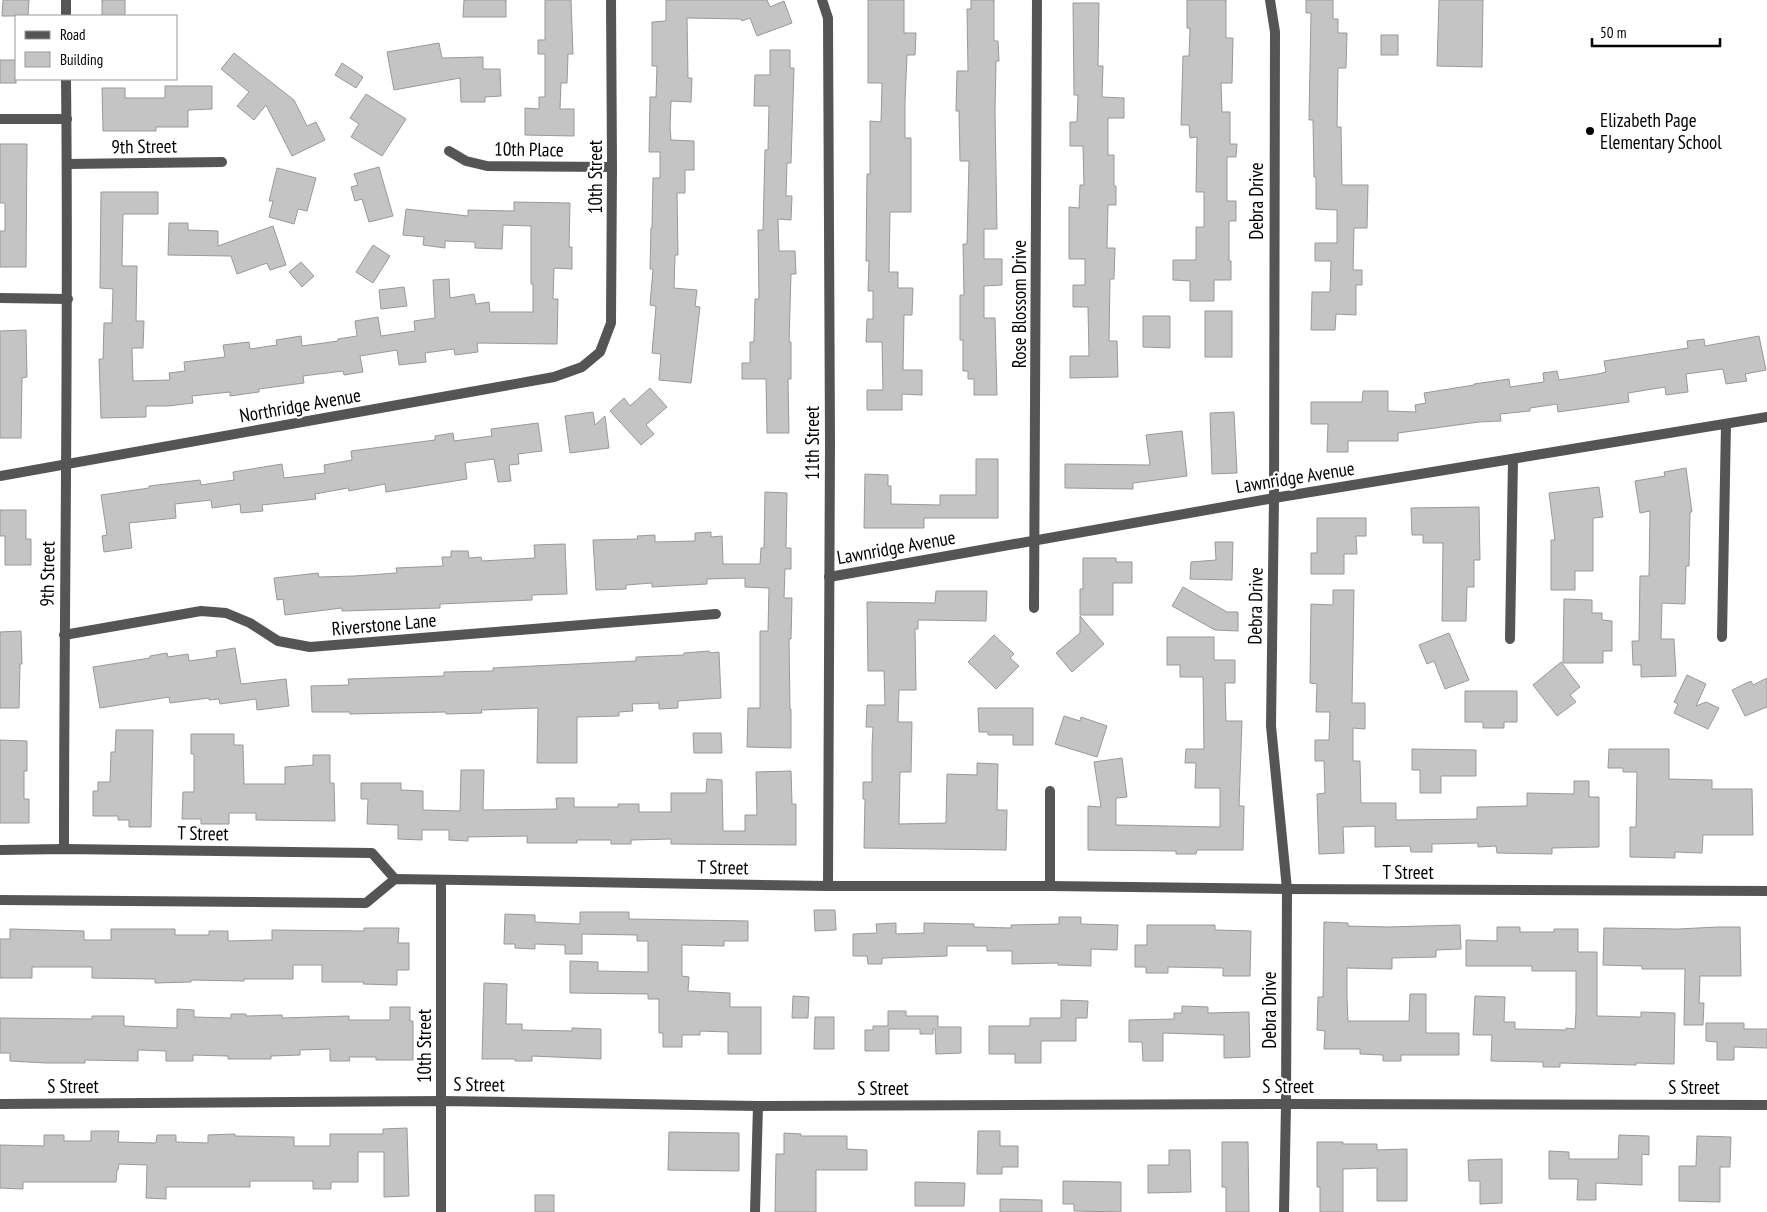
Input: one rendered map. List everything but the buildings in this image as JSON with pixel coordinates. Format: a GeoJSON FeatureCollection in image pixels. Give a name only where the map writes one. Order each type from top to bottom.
{"type":"FeatureCollection","features":[{"type":"Feature","properties":{"kind":"street"},"geometry":{"type":"LineString","coordinates":[[66,0],[66,15]]}},
{"type":"Feature","properties":{"kind":"street","name":"10th Street"},"geometry":{"type":"LineString","coordinates":[[600,352],[611,322],[611,0]]}},
{"type":"Feature","properties":{"kind":"street","name":"11th Street"},"geometry":{"type":"LineString","coordinates":[[822,0],[828,18],[830,422],[828,886]]}},
{"type":"Feature","properties":{"kind":"street","name":"Rose Blossom Drive"},"geometry":{"type":"LineString","coordinates":[[1034,608],[1037,0]]}},
{"type":"Feature","properties":{"kind":"street","name":"Debra Drive"},"geometry":{"type":"LineString","coordinates":[[1270,0],[1275,32],[1274,498],[1271,726],[1287,889],[1284,1212]]}},
{"type":"Feature","properties":{"kind":"street","name":"9th Street"},"geometry":{"type":"LineString","coordinates":[[64,849],[64,634],[68,299],[66,80]]}},
{"type":"Feature","properties":{"kind":"street"},"geometry":{"type":"LineString","coordinates":[[0,119],[67,119]]}},
{"type":"Feature","properties":{"kind":"street","name":"10th Place"},"geometry":{"type":"LineString","coordinates":[[449,151],[466,161],[487,166],[612,167]]}},
{"type":"Feature","properties":{"kind":"street","name":"9th Street"},"geometry":{"type":"LineString","coordinates":[[67,164],[222,162]]}},
{"type":"Feature","properties":{"kind":"street"},"geometry":{"type":"LineString","coordinates":[[0,298],[68,299]]}},
{"type":"Feature","properties":{"kind":"street","name":"Northridge Avenue"},"geometry":{"type":"LineString","coordinates":[[0,476],[554,377],[582,367],[600,352]]}},
{"type":"Feature","properties":{"kind":"street","name":"Lawnridge Avenue"},"geometry":{"type":"LineString","coordinates":[[829,576],[1274,498],[1767,417]]}},
{"type":"Feature","properties":{"kind":"street"},"geometry":{"type":"LineString","coordinates":[[1722,637],[1726,424]]}},
{"type":"Feature","properties":{"kind":"street"},"geometry":{"type":"LineString","coordinates":[[1510,639],[1513,459]]}},
{"type":"Feature","properties":{"kind":"street","name":"Riverstone Lane"},"geometry":{"type":"LineString","coordinates":[[64,634],[201,611],[226,613],[278,640],[310,647],[716,614]]}},
{"type":"Feature","properties":{"kind":"street"},"geometry":{"type":"LineString","coordinates":[[1050,791],[1050,886]]}},
{"type":"Feature","properties":{"kind":"street","name":"T Street"},"geometry":{"type":"LineString","coordinates":[[0,850],[64,849],[372,853],[395,879],[828,886],[1767,892]]}},
{"type":"Feature","properties":{"kind":"street"},"geometry":{"type":"LineString","coordinates":[[0,900],[366,903],[395,879]]}},
{"type":"Feature","properties":{"kind":"street","name":"10th Street"},"geometry":{"type":"LineString","coordinates":[[441,880],[441,1212]]}},
{"type":"Feature","properties":{"kind":"street","name":"S Street"},"geometry":{"type":"LineString","coordinates":[[0,1104],[442,1101],[758,1106],[1767,1105]]}},
{"type":"Feature","properties":{"kind":"street"},"geometry":{"type":"LineString","coordinates":[[755,1212],[758,1106]]}},
{"type":"Feature","properties":{"kind":"place","name":"Elizabeth Page Elementary School"},"geometry":{"type":"Point","coordinates":[1590,131]}}]}
